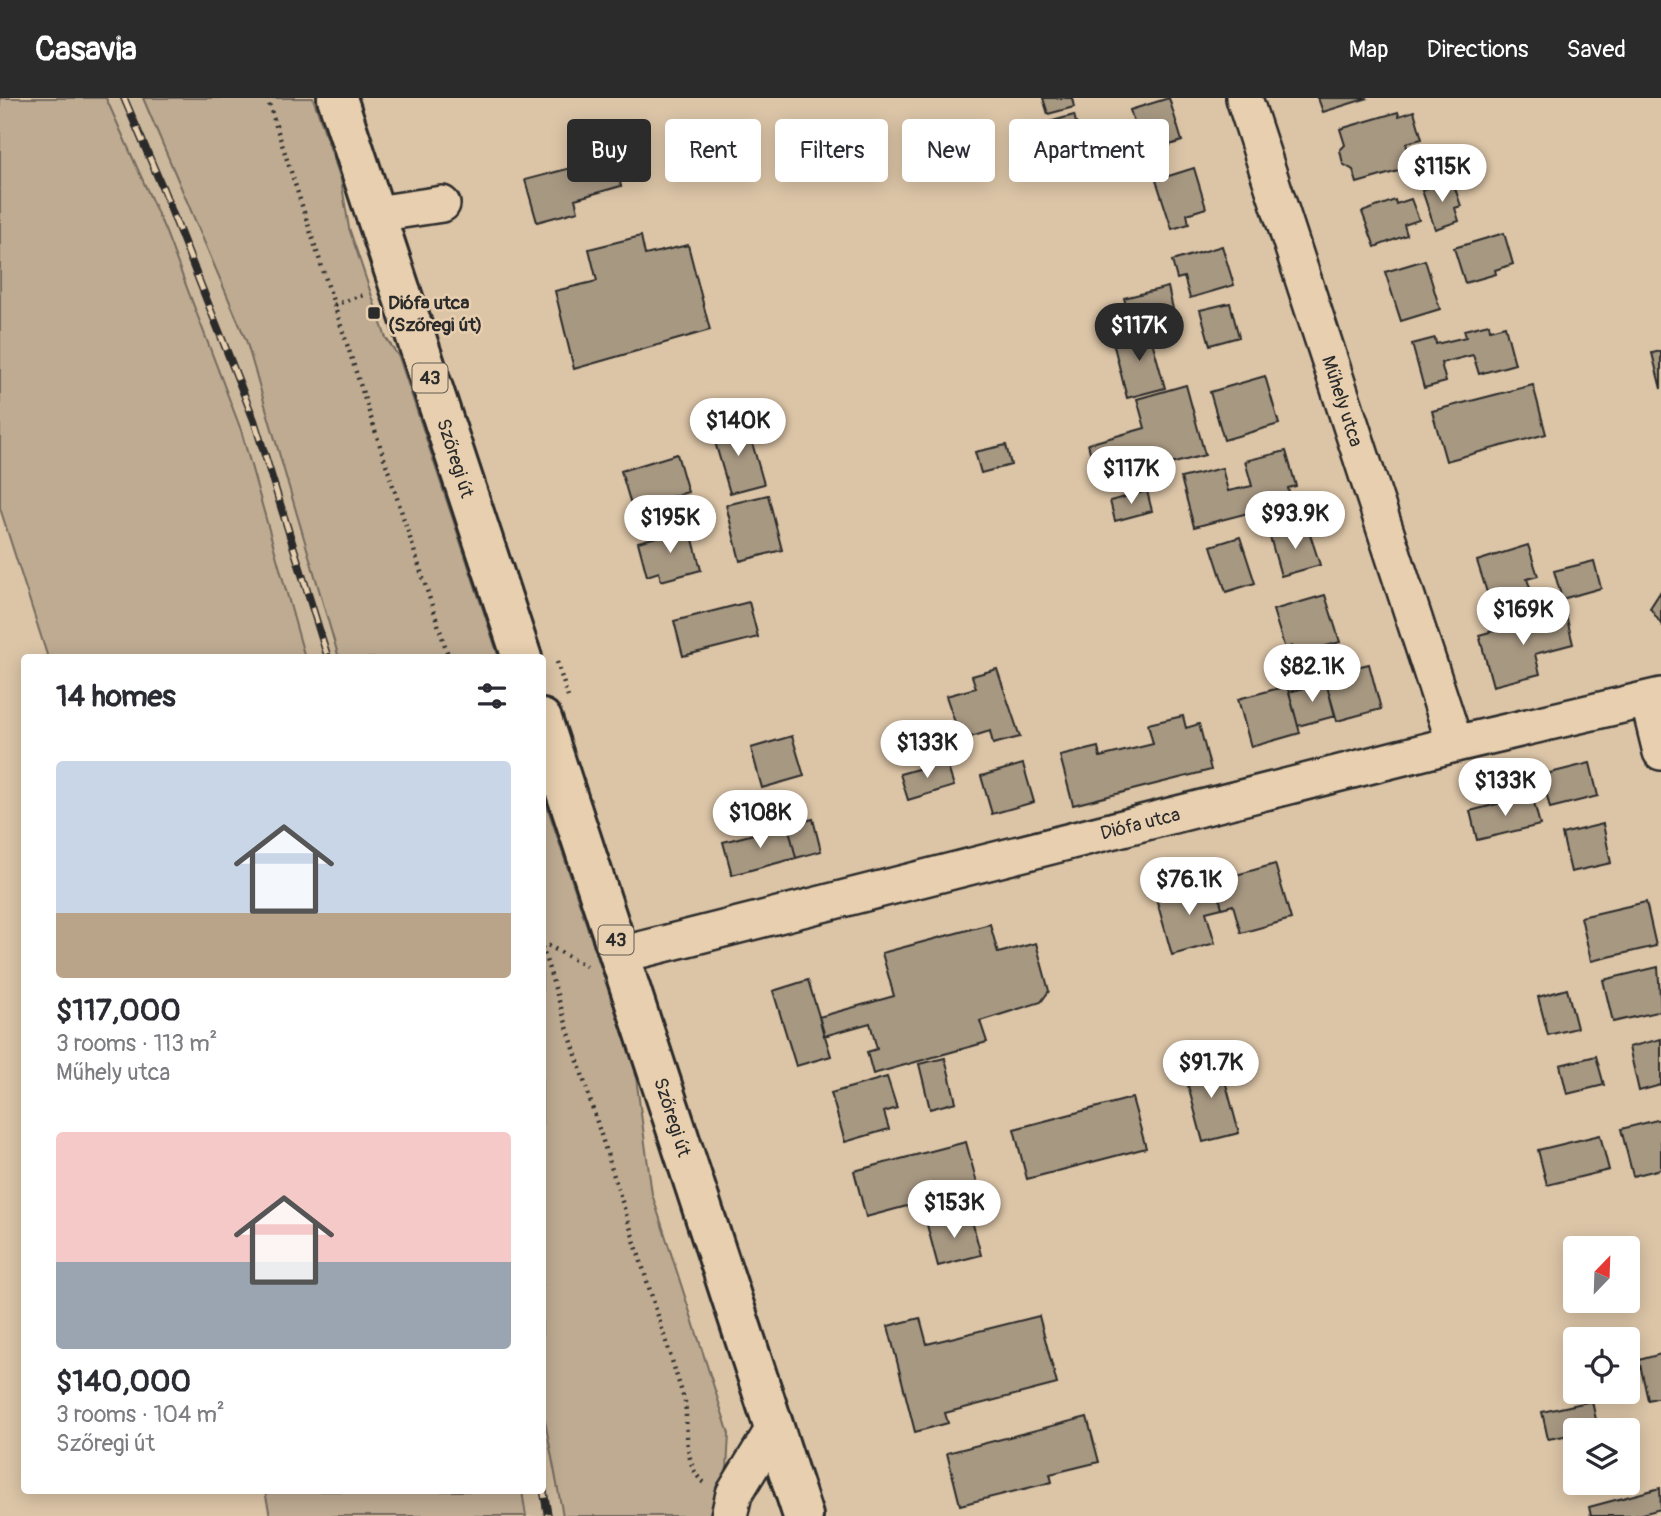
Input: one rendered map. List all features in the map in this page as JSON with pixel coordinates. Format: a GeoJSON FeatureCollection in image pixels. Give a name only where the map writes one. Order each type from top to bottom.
{"type":"FeatureCollection","features":[{"type":"Feature","properties":{"kind":"main road","name":"Szőregi út"},"geometry":{"type":"LineString","coordinates":[[337,98],[521,654]]}},
{"type":"Feature","properties":{"kind":"main road","name":"Szőregi út"},"geometry":{"type":"LineString","coordinates":[[546,734],[607,963],[775,1427],[803,1516]]}},
{"type":"Feature","properties":{"kind":"street","name":"Műhely utca"},"geometry":{"type":"LineString","coordinates":[[1244,98],[1455,744]]}},
{"type":"Feature","properties":{"kind":"street"},"geometry":{"type":"LineString","coordinates":[[376,214],[442,204]]}},
{"type":"Feature","properties":{"kind":"street"},"geometry":{"type":"LineString","coordinates":[[1655,697],[1661,752]]}},
{"type":"Feature","properties":{"kind":"street","name":"Diófa utca"},"geometry":{"type":"LineString","coordinates":[[607,963],[1455,744],[1655,697]]}},
{"type":"Feature","properties":{"kind":"street"},"geometry":{"type":"LineString","coordinates":[[732,1505],[775,1427]]}},
{"type":"Feature","properties":{"kind":"path"},"geometry":{"type":"LineString","coordinates":[[267,98],[448,654]]}},
{"type":"Feature","properties":{"kind":"path"},"geometry":{"type":"LineString","coordinates":[[334,305],[368,293]]}},
{"type":"Feature","properties":{"kind":"path"},"geometry":{"type":"LineString","coordinates":[[546,946],[607,963]]}},
{"type":"Feature","properties":{"kind":"path"},"geometry":{"type":"LineString","coordinates":[[546,958],[685,1402],[691,1463],[695,1477],[732,1505]]}},
{"type":"Feature","properties":{"kind":"shaded area"},"geometry":{"type":"Polygon","coordinates":[[[0,98],[106,98],[165,230],[241,430],[304,654],[47,654],[0,508],[0,98]]]}},
{"type":"Feature","properties":{"kind":"shaded area"},"geometry":{"type":"Polygon","coordinates":[[[106,98],[143,98],[246,340],[338,654],[304,654],[241,430],[165,230],[106,98]]]}},
{"type":"Feature","properties":{"kind":"shaded area"},"geometry":{"type":"Polygon","coordinates":[[[143,98],[313,98],[341,180],[349,228],[386,338],[399,357],[498,654],[338,654],[246,340],[143,98]]]}},
{"type":"Feature","properties":{"kind":"shaded area"},"geometry":{"type":"Polygon","coordinates":[[[546,803],[635,1070],[652,1194],[729,1434],[727,1470],[713,1516],[563,1516],[546,1426],[546,803]]]}},
{"type":"Feature","properties":{"kind":"shaded area"},"geometry":{"type":"Polygon","coordinates":[[[546,1422],[563,1516],[526,1516],[522,1494],[546,1494],[546,1422]]]}},
{"type":"Feature","properties":{"kind":"shaded area"},"geometry":{"type":"Polygon","coordinates":[[[266,1494],[522,1494],[526,1516],[270,1516],[266,1494]]]}},
{"type":"Feature","properties":{"kind":"building"},"geometry":{"type":"Polygon","coordinates":[[[1043,98],[1072,98],[1074,107],[1048,114],[1043,98]]]}},
{"type":"Feature","properties":{"kind":"building"},"geometry":{"type":"Polygon","coordinates":[[[1169,98],[1182,141],[1169,145],[1169,119],[1133,119],[1130,110],[1169,98]]]}},
{"type":"Feature","properties":{"kind":"building"},"geometry":{"type":"Polygon","coordinates":[[[1318,98],[1368,98],[1323,112],[1318,98]]]}},
{"type":"Feature","properties":{"kind":"building"},"geometry":{"type":"Polygon","coordinates":[[[1414,111],[1422,139],[1406,143],[1412,167],[1357,183],[1353,170],[1343,164],[1340,150],[1345,145],[1340,129],[1398,112],[1399,116],[1414,111]]]}},
{"type":"Feature","properties":{"kind":"building"},"geometry":{"type":"Polygon","coordinates":[[[1074,115],[1075,119],[1060,119],[1074,115]]]}},
{"type":"Feature","properties":{"kind":"building"},"geometry":{"type":"Polygon","coordinates":[[[1194,168],[1206,208],[1187,214],[1189,224],[1172,229],[1157,182],[1169,182],[1169,176],[1194,168]]]}},
{"type":"Feature","properties":{"kind":"building"},"geometry":{"type":"Polygon","coordinates":[[[567,169],[567,182],[620,182],[621,186],[575,199],[578,211],[537,222],[525,180],[567,169]]]}},
{"type":"Feature","properties":{"kind":"building"},"geometry":{"type":"Polygon","coordinates":[[[1452,179],[1461,206],[1455,208],[1459,221],[1435,229],[1422,190],[1452,179]]]}},
{"type":"Feature","properties":{"kind":"building"},"geometry":{"type":"Polygon","coordinates":[[[1411,199],[1419,220],[1404,225],[1407,235],[1375,247],[1362,212],[1395,200],[1396,204],[1411,199]]]}},
{"type":"Feature","properties":{"kind":"building"},"geometry":{"type":"Polygon","coordinates":[[[1504,233],[1513,264],[1495,270],[1496,274],[1465,283],[1454,248],[1504,233]]]}},
{"type":"Feature","properties":{"kind":"building"},"geometry":{"type":"Polygon","coordinates":[[[641,236],[645,255],[688,245],[710,330],[574,369],[555,291],[597,281],[589,249],[641,236]]]}},
{"type":"Feature","properties":{"kind":"building"},"geometry":{"type":"Polygon","coordinates":[[[1222,246],[1234,285],[1190,298],[1184,277],[1177,279],[1172,261],[1222,246]]]}},
{"type":"Feature","properties":{"kind":"building"},"geometry":{"type":"Polygon","coordinates":[[[1425,260],[1440,309],[1401,321],[1385,272],[1425,260]]]}},
{"type":"Feature","properties":{"kind":"building"},"geometry":{"type":"Polygon","coordinates":[[[1168,287],[1173,309],[1130,320],[1124,298],[1168,287]]]}},
{"type":"Feature","properties":{"kind":"building"},"geometry":{"type":"Polygon","coordinates":[[[1230,303],[1239,337],[1210,345],[1200,310],[1230,303]]]}},
{"type":"Feature","properties":{"kind":"building"},"geometry":{"type":"Polygon","coordinates":[[[1147,323],[1165,388],[1127,398],[1113,342],[1133,336],[1130,327],[1147,323]]]}},
{"type":"Feature","properties":{"kind":"building"},"geometry":{"type":"Polygon","coordinates":[[[1489,324],[1490,330],[1505,326],[1515,364],[1479,374],[1473,355],[1441,363],[1446,382],[1424,388],[1412,344],[1435,338],[1436,344],[1466,337],[1464,330],[1489,324]]]}},
{"type":"Feature","properties":{"kind":"building"},"geometry":{"type":"Polygon","coordinates":[[[1661,351],[1661,389],[1652,353],[1661,351]]]}},
{"type":"Feature","properties":{"kind":"building"},"geometry":{"type":"Polygon","coordinates":[[[1265,376],[1279,424],[1224,440],[1210,392],[1265,376]]]}},
{"type":"Feature","properties":{"kind":"building"},"geometry":{"type":"Polygon","coordinates":[[[1186,385],[1205,455],[1098,483],[1088,444],[1145,428],[1137,399],[1186,385]]]}},
{"type":"Feature","properties":{"kind":"building"},"geometry":{"type":"Polygon","coordinates":[[[1533,385],[1546,434],[1446,461],[1432,411],[1533,385]]]}},
{"type":"Feature","properties":{"kind":"building"},"geometry":{"type":"Polygon","coordinates":[[[746,422],[764,484],[730,493],[712,432],[746,422]]]}},
{"type":"Feature","properties":{"kind":"building"},"geometry":{"type":"Polygon","coordinates":[[[1006,445],[1011,465],[981,473],[975,452],[1006,445]]]}},
{"type":"Feature","properties":{"kind":"building"},"geometry":{"type":"Polygon","coordinates":[[[1286,451],[1296,486],[1288,488],[1291,502],[1194,527],[1181,478],[1222,468],[1228,491],[1252,486],[1245,461],[1286,451]]]}},
{"type":"Feature","properties":{"kind":"building"},"geometry":{"type":"Polygon","coordinates":[[[677,454],[688,492],[632,508],[621,471],[677,454]]]}},
{"type":"Feature","properties":{"kind":"building"},"geometry":{"type":"Polygon","coordinates":[[[1147,491],[1152,511],[1115,521],[1110,501],[1147,491]]]}},
{"type":"Feature","properties":{"kind":"building"},"geometry":{"type":"Polygon","coordinates":[[[768,495],[782,550],[740,561],[726,505],[768,495]]]}},
{"type":"Feature","properties":{"kind":"building"},"geometry":{"type":"Polygon","coordinates":[[[1307,525],[1320,565],[1281,576],[1270,537],[1307,525]]]}},
{"type":"Feature","properties":{"kind":"building"},"geometry":{"type":"Polygon","coordinates":[[[690,528],[701,570],[661,581],[659,572],[647,576],[638,542],[690,528]]]}},
{"type":"Feature","properties":{"kind":"building"},"geometry":{"type":"Polygon","coordinates":[[[1240,537],[1255,583],[1226,592],[1211,546],[1240,537]]]}},
{"type":"Feature","properties":{"kind":"building"},"geometry":{"type":"Polygon","coordinates":[[[1528,545],[1538,576],[1527,579],[1532,593],[1491,605],[1477,561],[1528,545]]]}},
{"type":"Feature","properties":{"kind":"building"},"geometry":{"type":"Polygon","coordinates":[[[1594,561],[1601,588],[1562,599],[1554,571],[1594,561]]]}},
{"type":"Feature","properties":{"kind":"building"},"geometry":{"type":"Polygon","coordinates":[[[1661,591],[1661,624],[1650,608],[1661,591]]]}},
{"type":"Feature","properties":{"kind":"building"},"geometry":{"type":"Polygon","coordinates":[[[1325,595],[1340,642],[1295,655],[1292,646],[1285,649],[1273,610],[1325,595]]]}},
{"type":"Feature","properties":{"kind":"building"},"geometry":{"type":"Polygon","coordinates":[[[749,602],[758,637],[683,656],[674,621],[749,602]]]}},
{"type":"Feature","properties":{"kind":"building"},"geometry":{"type":"Polygon","coordinates":[[[1565,611],[1573,644],[1535,654],[1540,674],[1493,686],[1479,635],[1565,611]]]}},
{"type":"Feature","properties":{"kind":"building"},"geometry":{"type":"Polygon","coordinates":[[[1369,664],[1381,709],[1337,721],[1324,675],[1369,664]]]}},
{"type":"Feature","properties":{"kind":"building"},"geometry":{"type":"Polygon","coordinates":[[[997,669],[1020,737],[993,744],[990,731],[961,740],[946,696],[976,688],[972,676],[997,669]]]}},
{"type":"Feature","properties":{"kind":"building"},"geometry":{"type":"Polygon","coordinates":[[[1326,682],[1335,716],[1298,726],[1289,692],[1326,682]]]}},
{"type":"Feature","properties":{"kind":"building"},"geometry":{"type":"Polygon","coordinates":[[[1287,686],[1300,733],[1251,747],[1238,699],[1287,686]]]}},
{"type":"Feature","properties":{"kind":"building"},"geometry":{"type":"Polygon","coordinates":[[[1183,716],[1186,728],[1199,724],[1211,770],[1073,805],[1060,756],[1098,747],[1100,757],[1153,744],[1148,724],[1183,716]]]}},
{"type":"Feature","properties":{"kind":"building"},"geometry":{"type":"Polygon","coordinates":[[[792,736],[804,776],[762,788],[751,748],[792,736]]]}},
{"type":"Feature","properties":{"kind":"building"},"geometry":{"type":"Polygon","coordinates":[[[946,761],[954,786],[908,800],[900,774],[946,761]]]}},
{"type":"Feature","properties":{"kind":"building"},"geometry":{"type":"Polygon","coordinates":[[[1590,763],[1598,796],[1550,808],[1542,775],[1590,763]]]}},
{"type":"Feature","properties":{"kind":"building"},"geometry":{"type":"Polygon","coordinates":[[[1023,764],[1034,802],[992,814],[981,776],[1023,764]]]}},
{"type":"Feature","properties":{"kind":"building"},"geometry":{"type":"Polygon","coordinates":[[[1532,795],[1540,825],[1477,840],[1470,811],[1532,795]]]}},
{"type":"Feature","properties":{"kind":"building"},"geometry":{"type":"Polygon","coordinates":[[[813,819],[821,851],[796,858],[788,825],[813,819]]]}},
{"type":"Feature","properties":{"kind":"building"},"geometry":{"type":"Polygon","coordinates":[[[1603,824],[1611,863],[1571,872],[1562,834],[1603,824]]]}},
{"type":"Feature","properties":{"kind":"building"},"geometry":{"type":"Polygon","coordinates":[[[788,825],[796,858],[732,875],[723,842],[788,825]]]}},
{"type":"Feature","properties":{"kind":"building"},"geometry":{"type":"Polygon","coordinates":[[[1275,864],[1291,919],[1241,933],[1233,905],[1222,908],[1215,881],[1275,864]]]}},
{"type":"Feature","properties":{"kind":"building"},"geometry":{"type":"Polygon","coordinates":[[[1215,881],[1222,908],[1206,912],[1215,943],[1172,955],[1156,898],[1215,881]]]}},
{"type":"Feature","properties":{"kind":"building"},"geometry":{"type":"Polygon","coordinates":[[[1646,902],[1656,946],[1591,961],[1581,917],[1646,902]]]}},
{"type":"Feature","properties":{"kind":"building"},"geometry":{"type":"Polygon","coordinates":[[[990,924],[998,953],[1036,943],[1049,991],[1041,1002],[980,1021],[987,1042],[873,1074],[867,1052],[877,1049],[870,1023],[824,1036],[819,1017],[894,996],[882,953],[990,924]]]}},
{"type":"Feature","properties":{"kind":"building"},"geometry":{"type":"Polygon","coordinates":[[[1658,967],[1661,1011],[1613,1022],[1603,980],[1658,967]]]}},
{"type":"Feature","properties":{"kind":"building"},"geometry":{"type":"Polygon","coordinates":[[[808,980],[831,1056],[796,1066],[773,991],[808,980]]]}},
{"type":"Feature","properties":{"kind":"building"},"geometry":{"type":"Polygon","coordinates":[[[1567,989],[1577,1028],[1548,1035],[1538,997],[1567,989]]]}},
{"type":"Feature","properties":{"kind":"building"},"geometry":{"type":"Polygon","coordinates":[[[1661,1039],[1661,1085],[1639,1091],[1629,1047],[1661,1039]]]}},
{"type":"Feature","properties":{"kind":"building"},"geometry":{"type":"Polygon","coordinates":[[[1596,1056],[1604,1085],[1567,1094],[1560,1065],[1596,1056]]]}},
{"type":"Feature","properties":{"kind":"building"},"geometry":{"type":"Polygon","coordinates":[[[945,1058],[956,1102],[930,1109],[919,1064],[945,1058]]]}},
{"type":"Feature","properties":{"kind":"building"},"geometry":{"type":"Polygon","coordinates":[[[1219,1058],[1239,1133],[1203,1142],[1183,1067],[1219,1058]]]}},
{"type":"Feature","properties":{"kind":"building"},"geometry":{"type":"Polygon","coordinates":[[[887,1077],[897,1108],[884,1112],[889,1129],[845,1142],[831,1093],[887,1077]]]}},
{"type":"Feature","properties":{"kind":"building"},"geometry":{"type":"Polygon","coordinates":[[[1132,1098],[1146,1148],[1027,1179],[1014,1129],[1132,1098]]]}},
{"type":"Feature","properties":{"kind":"building"},"geometry":{"type":"Polygon","coordinates":[[[1661,1119],[1661,1169],[1633,1176],[1621,1129],[1661,1119]]]}},
{"type":"Feature","properties":{"kind":"building"},"geometry":{"type":"Polygon","coordinates":[[[1600,1135],[1609,1170],[1547,1185],[1538,1150],[1600,1135]]]}},
{"type":"Feature","properties":{"kind":"building"},"geometry":{"type":"Polygon","coordinates":[[[966,1142],[978,1187],[866,1217],[854,1171],[966,1142]]]}},
{"type":"Feature","properties":{"kind":"building"},"geometry":{"type":"Polygon","coordinates":[[[970,1213],[981,1255],[938,1266],[927,1225],[970,1213]]]}},
{"type":"Feature","properties":{"kind":"building"},"geometry":{"type":"Polygon","coordinates":[[[1039,1316],[1057,1384],[945,1413],[948,1423],[915,1432],[888,1326],[920,1318],[927,1344],[1039,1316]]]}},
{"type":"Feature","properties":{"kind":"building"},"geometry":{"type":"Polygon","coordinates":[[[1661,1354],[1661,1397],[1648,1400],[1640,1360],[1661,1354]]]}},
{"type":"Feature","properties":{"kind":"building"},"geometry":{"type":"Polygon","coordinates":[[[1578,1404],[1593,1404],[1596,1418],[1563,1418],[1563,1436],[1548,1439],[1542,1412],[1578,1404]]]}},
{"type":"Feature","properties":{"kind":"building"},"geometry":{"type":"Polygon","coordinates":[[[1087,1417],[1099,1462],[1050,1474],[1052,1482],[960,1505],[947,1453],[1087,1417]]]}},
{"type":"Feature","properties":{"kind":"building"},"geometry":{"type":"Polygon","coordinates":[[[1660,1488],[1661,1509],[1634,1516],[1591,1516],[1589,1507],[1660,1488]]]}},
{"type":"Feature","properties":{"kind":"railway"},"geometry":{"type":"LineString","coordinates":[[124,98],[254,420],[327,654]]}},
{"type":"Feature","properties":{"kind":"railway"},"geometry":{"type":"LineString","coordinates":[[544,1494],[548,1516]]}},
{"type":"Feature","properties":{"kind":"place","name":"Diófa utca (Szőregi út)"},"geometry":{"type":"Point","coordinates":[374,313]}}]}
